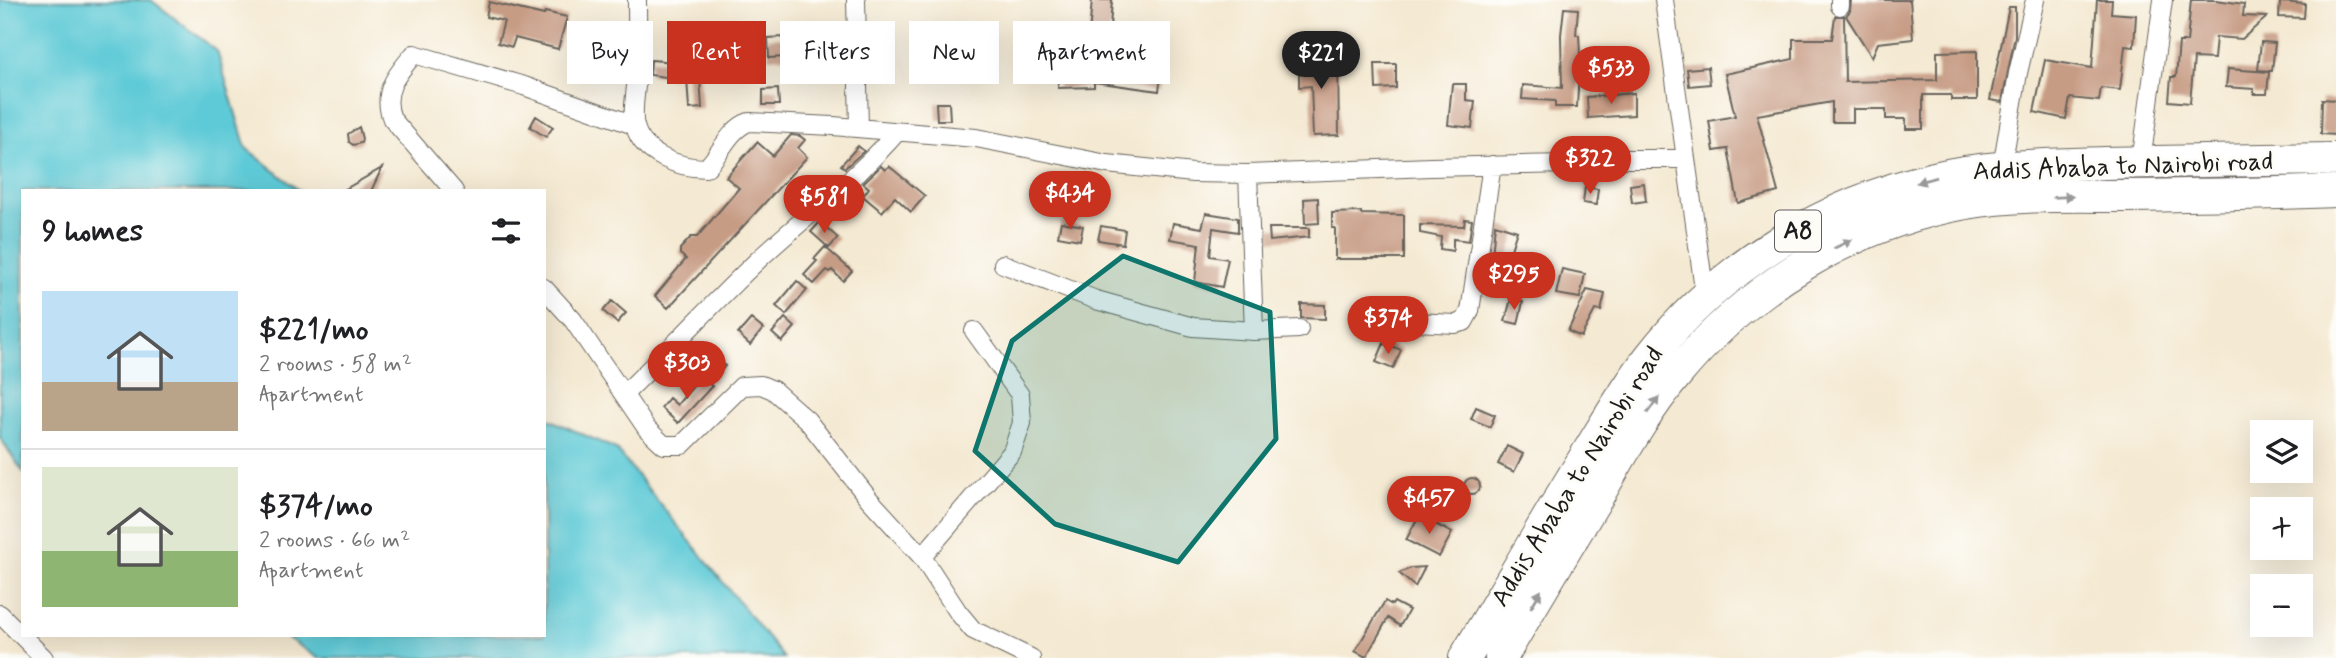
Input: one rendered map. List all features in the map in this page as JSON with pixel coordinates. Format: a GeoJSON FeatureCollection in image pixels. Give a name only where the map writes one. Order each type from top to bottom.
{"type":"FeatureCollection","features":[{"type":"Feature","properties":{"kind":"highway","name":"Addis Ababa to Nairobi road"},"geometry":{"type":"LineString","coordinates":[[1465,658],[1615,409],[1649,358],[1677,324],[1733,272],[1809,224],[1841,209],[1934,178],[2002,167],[2336,159]]}},
{"type":"Feature","properties":{"kind":"highway","name":"Addis Ababa to Nairobi road"},"geometry":{"type":"LineString","coordinates":[[1501,658],[1639,424],[1675,376],[1742,308],[1784,275],[1824,252],[1917,213],[1968,203],[2015,198],[2336,191]]}},
{"type":"Feature","properties":{"kind":"street"},"geometry":{"type":"LineString","coordinates":[[637,0],[634,125],[646,145],[656,153],[676,164],[699,168],[706,168],[714,161],[735,131],[749,122],[976,138],[1150,170],[1248,174],[1567,164],[1611,159],[1685,159]]}},
{"type":"Feature","properties":{"kind":"street"},"geometry":{"type":"LineString","coordinates":[[856,0],[859,128]]}},
{"type":"Feature","properties":{"kind":"street"},"geometry":{"type":"LineString","coordinates":[[1664,0],[1705,296]]}},
{"type":"Feature","properties":{"kind":"street"},"geometry":{"type":"LineString","coordinates":[[2002,167],[2018,73],[2035,0]]}},
{"type":"Feature","properties":{"kind":"street"},"geometry":{"type":"LineString","coordinates":[[2141,162],[2163,0]]}},
{"type":"Feature","properties":{"kind":"street"},"geometry":{"type":"LineString","coordinates":[[452,189],[392,119],[388,108],[392,83],[414,54],[524,86],[634,125]]}},
{"type":"Feature","properties":{"kind":"street"},"geometry":{"type":"LineString","coordinates":[[624,394],[757,261],[818,208],[897,132]]}},
{"type":"Feature","properties":{"kind":"street"},"geometry":{"type":"LineString","coordinates":[[1377,320],[1455,324],[1464,322],[1470,311],[1492,165]]}},
{"type":"Feature","properties":{"kind":"street"},"geometry":{"type":"LineString","coordinates":[[1248,174],[1254,331]]}},
{"type":"Feature","properties":{"kind":"street"},"geometry":{"type":"LineString","coordinates":[[1003,264],[1096,300],[1194,327],[1254,331],[1299,329]]}},
{"type":"Feature","properties":{"kind":"street"},"geometry":{"type":"LineString","coordinates":[[546,290],[573,320],[647,429],[664,445],[682,445],[742,386],[761,385],[773,390],[807,420],[869,499],[922,557],[973,630],[1031,658]]}},
{"type":"Feature","properties":{"kind":"street"},"geometry":{"type":"LineString","coordinates":[[922,557],[1012,452],[1022,423],[1020,395],[974,331]]}},
{"type":"Feature","properties":{"kind":"street"},"geometry":{"type":"LineString","coordinates":[[0,614],[21,635]]}},
{"type":"Feature","properties":{"kind":"street"},"geometry":{"type":"LineString","coordinates":[[23,637],[44,658]]}},
{"type":"Feature","properties":{"kind":"highlighted area"},"geometry":{"type":"Polygon","coordinates":[[[1123,256],[1270,312],[1276,439],[1178,562],[1055,524],[975,451],[1012,341],[1123,256]]]}},
{"type":"Feature","properties":{"kind":"water"},"geometry":{"type":"Polygon","coordinates":[[[0,0],[151,0],[217,51],[246,148],[297,189],[21,189],[21,469],[0,438],[0,0]]]}},
{"type":"Feature","properties":{"kind":"water"},"geometry":{"type":"Polygon","coordinates":[[[546,418],[616,449],[784,658],[318,658],[286,637],[546,637],[546,418]]]}},
{"type":"Feature","properties":{"kind":"building"},"geometry":{"type":"Polygon","coordinates":[[[1092,0],[1112,0],[1110,21],[1090,21],[1092,0]]]}},
{"type":"Feature","properties":{"kind":"building"},"geometry":{"type":"Polygon","coordinates":[[[1851,0],[1910,0],[1913,39],[1878,43],[1872,57],[1846,16],[1850,11],[1851,0]]]}},
{"type":"Feature","properties":{"kind":"building"},"geometry":{"type":"Polygon","coordinates":[[[2097,0],[2112,0],[2111,13],[2136,15],[2134,47],[2125,46],[2120,90],[2101,88],[2099,101],[2070,98],[2066,119],[2034,112],[2045,60],[2092,68],[2097,0]]]}},
{"type":"Feature","properties":{"kind":"building"},"geometry":{"type":"Polygon","coordinates":[[[2191,0],[2244,4],[2243,16],[2267,17],[2242,39],[2216,37],[2214,59],[2194,58],[2190,103],[2169,101],[2171,77],[2176,77],[2179,42],[2187,42],[2191,0]]]}},
{"type":"Feature","properties":{"kind":"building"},"geometry":{"type":"Polygon","coordinates":[[[489,2],[544,15],[545,12],[567,17],[558,49],[515,38],[512,47],[498,43],[504,21],[486,17],[489,2]]]}},
{"type":"Feature","properties":{"kind":"building"},"geometry":{"type":"Polygon","coordinates":[[[2280,2],[2305,4],[2304,18],[2279,17],[2280,2]]]}},
{"type":"Feature","properties":{"kind":"building"},"geometry":{"type":"Polygon","coordinates":[[[2009,7],[2015,7],[2015,36],[2002,102],[1990,100],[2009,7]]]}},
{"type":"Feature","properties":{"kind":"building"},"geometry":{"type":"Polygon","coordinates":[[[1564,8],[1578,9],[1576,35],[1579,35],[1580,55],[1622,54],[1622,69],[1579,71],[1577,107],[1555,107],[1555,101],[1522,99],[1523,85],[1562,88],[1561,35],[1564,8]]]}},
{"type":"Feature","properties":{"kind":"building"},"geometry":{"type":"Polygon","coordinates":[[[1835,16],[1844,16],[1845,82],[1937,80],[1937,52],[1977,51],[1977,100],[1951,100],[1951,95],[1923,95],[1923,129],[1906,129],[1906,119],[1886,119],[1886,109],[1853,109],[1853,122],[1832,122],[1832,102],[1757,115],[1778,192],[1738,203],[1728,149],[1714,151],[1709,121],[1735,116],[1725,74],[1793,59],[1793,39],[1832,39],[1835,16]]]}},
{"type":"Feature","properties":{"kind":"building"},"geometry":{"type":"Polygon","coordinates":[[[780,37],[780,57],[769,58],[768,38],[780,37]]]}},
{"type":"Feature","properties":{"kind":"building"},"geometry":{"type":"Polygon","coordinates":[[[2261,42],[2275,43],[2272,71],[2258,70],[2261,42]]]}},
{"type":"Feature","properties":{"kind":"building"},"geometry":{"type":"Polygon","coordinates":[[[1326,50],[1327,62],[1338,62],[1339,135],[1313,136],[1311,86],[1299,87],[1299,51],[1326,50]]]}},
{"type":"Feature","properties":{"kind":"building"},"geometry":{"type":"Polygon","coordinates":[[[653,60],[667,61],[667,77],[653,75],[653,60]]]}},
{"type":"Feature","properties":{"kind":"building"},"geometry":{"type":"Polygon","coordinates":[[[1375,64],[1396,64],[1396,88],[1376,89],[1375,64]]]}},
{"type":"Feature","properties":{"kind":"building"},"geometry":{"type":"Polygon","coordinates":[[[1708,67],[1710,84],[1689,86],[1687,69],[1708,67]]]}},
{"type":"Feature","properties":{"kind":"building"},"geometry":{"type":"Polygon","coordinates":[[[2228,69],[2269,72],[2267,94],[2254,94],[2254,89],[2226,87],[2228,69]]]}},
{"type":"Feature","properties":{"kind":"building"},"geometry":{"type":"Polygon","coordinates":[[[687,84],[700,84],[702,108],[689,109],[687,84]]]}},
{"type":"Feature","properties":{"kind":"building"},"geometry":{"type":"Polygon","coordinates":[[[1058,84],[1094,84],[1094,87],[1058,88],[1058,84]]]}},
{"type":"Feature","properties":{"kind":"building"},"geometry":{"type":"Polygon","coordinates":[[[1108,84],[1160,84],[1159,91],[1108,84]]]}},
{"type":"Feature","properties":{"kind":"building"},"geometry":{"type":"Polygon","coordinates":[[[1452,84],[1466,84],[1466,100],[1475,101],[1472,128],[1448,125],[1452,84]]]}},
{"type":"Feature","properties":{"kind":"building"},"geometry":{"type":"Polygon","coordinates":[[[778,89],[779,105],[763,105],[763,90],[778,89]]]}},
{"type":"Feature","properties":{"kind":"building"},"geometry":{"type":"Polygon","coordinates":[[[1634,93],[1634,115],[1588,118],[1587,97],[1634,93]]]}},
{"type":"Feature","properties":{"kind":"building"},"geometry":{"type":"Polygon","coordinates":[[[2322,99],[2336,100],[2336,135],[2321,134],[2322,99]]]}},
{"type":"Feature","properties":{"kind":"building"},"geometry":{"type":"Polygon","coordinates":[[[936,103],[949,103],[950,120],[937,120],[936,103]]]}},
{"type":"Feature","properties":{"kind":"building"},"geometry":{"type":"Polygon","coordinates":[[[536,116],[553,127],[546,137],[530,127],[536,116]]]}},
{"type":"Feature","properties":{"kind":"building"},"geometry":{"type":"Polygon","coordinates":[[[359,127],[361,143],[353,145],[349,142],[348,134],[359,127]]]}},
{"type":"Feature","properties":{"kind":"building"},"geometry":{"type":"Polygon","coordinates":[[[791,135],[805,140],[798,148],[807,157],[668,308],[655,296],[686,259],[680,254],[680,249],[691,237],[697,237],[739,188],[726,177],[757,142],[773,156],[791,135]]]}},
{"type":"Feature","properties":{"kind":"building"},"geometry":{"type":"Polygon","coordinates":[[[858,146],[864,151],[845,168],[841,165],[858,146]]]}},
{"type":"Feature","properties":{"kind":"building"},"geometry":{"type":"Polygon","coordinates":[[[881,166],[885,170],[889,166],[925,196],[911,212],[895,197],[882,212],[863,196],[869,188],[863,183],[881,166]]]}},
{"type":"Feature","properties":{"kind":"building"},"geometry":{"type":"Polygon","coordinates":[[[382,168],[372,189],[345,189],[382,168]]]}},
{"type":"Feature","properties":{"kind":"building"},"geometry":{"type":"Polygon","coordinates":[[[1644,183],[1646,201],[1632,203],[1630,185],[1644,183]]]}},
{"type":"Feature","properties":{"kind":"building"},"geometry":{"type":"Polygon","coordinates":[[[1585,187],[1598,189],[1596,205],[1583,203],[1585,187]]]}},
{"type":"Feature","properties":{"kind":"building"},"geometry":{"type":"Polygon","coordinates":[[[1318,198],[1319,223],[1305,224],[1304,199],[1318,198]]]}},
{"type":"Feature","properties":{"kind":"building"},"geometry":{"type":"Polygon","coordinates":[[[1206,213],[1238,218],[1238,232],[1213,228],[1210,256],[1228,259],[1222,287],[1195,282],[1199,244],[1170,239],[1173,223],[1202,228],[1206,213]]]}},
{"type":"Feature","properties":{"kind":"building"},"geometry":{"type":"Polygon","coordinates":[[[1332,213],[1404,215],[1404,259],[1335,259],[1332,213]]]}},
{"type":"Feature","properties":{"kind":"building"},"geometry":{"type":"Polygon","coordinates":[[[1465,219],[1472,220],[1469,241],[1453,239],[1453,251],[1440,249],[1441,237],[1420,233],[1420,225],[1464,226],[1465,219]]]}},
{"type":"Feature","properties":{"kind":"building"},"geometry":{"type":"Polygon","coordinates":[[[820,222],[838,238],[829,248],[811,232],[820,222]]]}},
{"type":"Feature","properties":{"kind":"building"},"geometry":{"type":"Polygon","coordinates":[[[1061,222],[1083,226],[1080,240],[1058,236],[1061,222]]]}},
{"type":"Feature","properties":{"kind":"building"},"geometry":{"type":"Polygon","coordinates":[[[1495,224],[1517,231],[1508,259],[1492,257],[1495,224]]]}},
{"type":"Feature","properties":{"kind":"building"},"geometry":{"type":"Polygon","coordinates":[[[1101,226],[1125,230],[1123,244],[1098,240],[1101,226]]]}},
{"type":"Feature","properties":{"kind":"building"},"geometry":{"type":"Polygon","coordinates":[[[1269,228],[1309,228],[1309,237],[1270,241],[1269,228]]]}},
{"type":"Feature","properties":{"kind":"building"},"geometry":{"type":"Polygon","coordinates":[[[825,247],[852,271],[843,281],[832,270],[827,270],[814,284],[804,275],[825,247]]]}},
{"type":"Feature","properties":{"kind":"building"},"geometry":{"type":"Polygon","coordinates":[[[1562,269],[1585,274],[1580,298],[1556,294],[1562,269]]]}},
{"type":"Feature","properties":{"kind":"building"},"geometry":{"type":"Polygon","coordinates":[[[797,281],[807,290],[786,315],[776,306],[797,281]]]}},
{"type":"Feature","properties":{"kind":"building"},"geometry":{"type":"Polygon","coordinates":[[[1587,290],[1605,294],[1601,311],[1595,310],[1581,337],[1568,331],[1587,290]]]}},
{"type":"Feature","properties":{"kind":"building"},"geometry":{"type":"Polygon","coordinates":[[[1511,299],[1523,302],[1518,324],[1505,321],[1511,299]]]}},
{"type":"Feature","properties":{"kind":"building"},"geometry":{"type":"Polygon","coordinates":[[[612,301],[626,313],[617,323],[603,311],[612,301]]]}},
{"type":"Feature","properties":{"kind":"building"},"geometry":{"type":"Polygon","coordinates":[[[1301,304],[1325,305],[1325,319],[1301,318],[1301,304]]]}},
{"type":"Feature","properties":{"kind":"building"},"geometry":{"type":"Polygon","coordinates":[[[785,318],[795,327],[782,342],[772,333],[785,318]]]}},
{"type":"Feature","properties":{"kind":"building"},"geometry":{"type":"Polygon","coordinates":[[[751,319],[763,329],[750,345],[738,334],[751,319]]]}},
{"type":"Feature","properties":{"kind":"building"},"geometry":{"type":"Polygon","coordinates":[[[1384,343],[1401,350],[1393,369],[1376,362],[1384,343]]]}},
{"type":"Feature","properties":{"kind":"building"},"geometry":{"type":"Polygon","coordinates":[[[711,354],[725,366],[712,382],[698,369],[711,354]]]}},
{"type":"Feature","properties":{"kind":"building"},"geometry":{"type":"Polygon","coordinates":[[[701,377],[712,386],[678,423],[661,408],[669,398],[677,405],[701,377]]]}},
{"type":"Feature","properties":{"kind":"building"},"geometry":{"type":"Polygon","coordinates":[[[1476,407],[1495,415],[1490,427],[1471,419],[1476,407]]]}},
{"type":"Feature","properties":{"kind":"building"},"geometry":{"type":"Polygon","coordinates":[[[1507,446],[1523,454],[1514,472],[1498,464],[1507,446]]]}},
{"type":"Feature","properties":{"kind":"building"},"geometry":{"type":"Polygon","coordinates":[[[1472,478],[1480,486],[1472,494],[1464,486],[1472,478]]]}},
{"type":"Feature","properties":{"kind":"building"},"geometry":{"type":"Polygon","coordinates":[[[1419,515],[1452,533],[1439,557],[1406,540],[1419,515]]]}},
{"type":"Feature","properties":{"kind":"building"},"geometry":{"type":"Polygon","coordinates":[[[1425,567],[1415,587],[1399,573],[1411,568],[1425,567]]]}},
{"type":"Feature","properties":{"kind":"building"},"geometry":{"type":"Polygon","coordinates":[[[1385,601],[1392,605],[1394,602],[1409,610],[1400,626],[1388,618],[1366,657],[1355,651],[1385,601]]]}}]}
